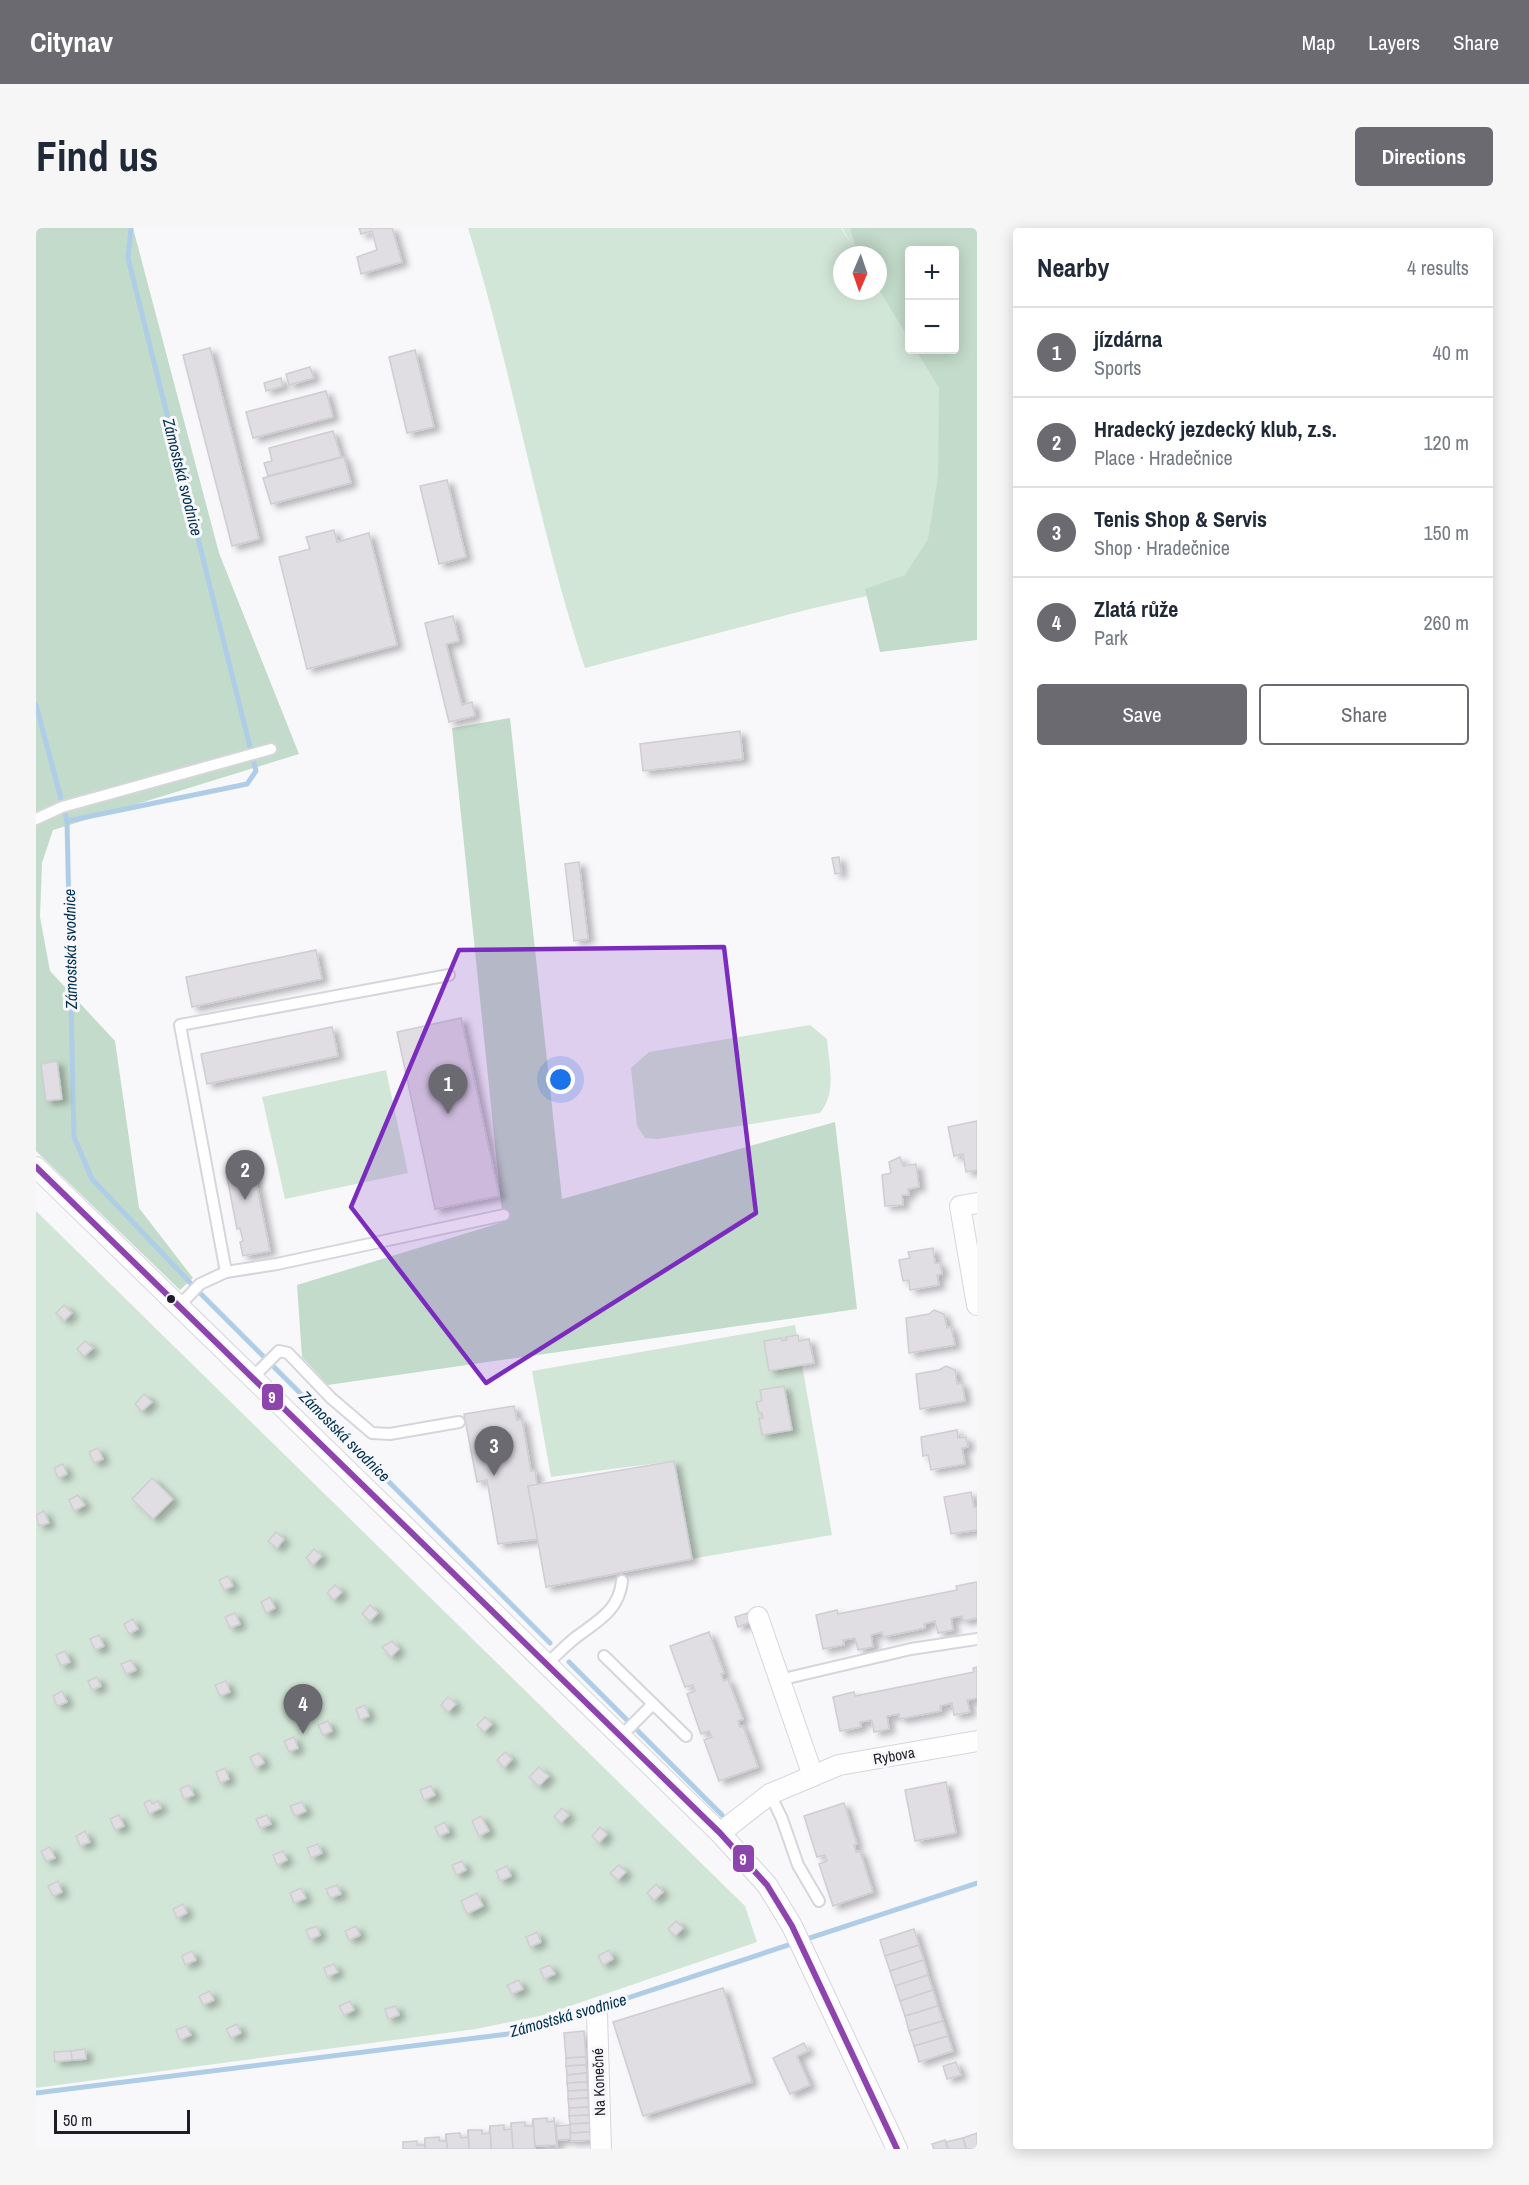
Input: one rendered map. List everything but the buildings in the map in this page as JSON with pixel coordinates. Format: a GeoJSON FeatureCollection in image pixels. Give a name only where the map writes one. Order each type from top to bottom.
{"type":"FeatureCollection","features":[{"type":"Feature","properties":{"kind":"street"},"geometry":{"type":"LineString","coordinates":[[36,1167],[720,1833],[767,1886],[792,1926],[897,2149]]}},
{"type":"Feature","properties":{"kind":"street"},"geometry":{"type":"LineString","coordinates":[[977,1203],[960,1206],[977,1305]]}},
{"type":"Feature","properties":{"kind":"street"},"geometry":{"type":"LineString","coordinates":[[758,1617],[813,1776]]}},
{"type":"Feature","properties":{"kind":"street","name":"Rybova"},"geometry":{"type":"LineString","coordinates":[[720,1833],[770,1794],[839,1765],[977,1741]]}},
{"type":"Feature","properties":{"kind":"street","name":"Na Konečné"},"geometry":{"type":"LineString","coordinates":[[597,2014],[601,2149]]}},
{"type":"Feature","properties":{"kind":"lane"},"geometry":{"type":"LineString","coordinates":[[36,819],[62,807],[271,749]]}},
{"type":"Feature","properties":{"kind":"lane"},"geometry":{"type":"LineString","coordinates":[[226,1272],[180,1025],[449,975]]}},
{"type":"Feature","properties":{"kind":"lane"},"geometry":{"type":"LineString","coordinates":[[179,1306],[200,1284],[226,1272],[277,1264],[504,1215]]}},
{"type":"Feature","properties":{"kind":"lane"},"geometry":{"type":"LineString","coordinates":[[253,1377],[271,1356],[279,1351],[288,1353],[331,1398],[372,1433],[390,1434],[459,1422]]}},
{"type":"Feature","properties":{"kind":"lane"},"geometry":{"type":"LineString","coordinates":[[546,1664],[573,1639],[610,1612],[617,1603],[622,1581]]}},
{"type":"Feature","properties":{"kind":"lane"},"geometry":{"type":"LineString","coordinates":[[779,1680],[911,1648],[977,1639]]}},
{"type":"Feature","properties":{"kind":"lane"},"geometry":{"type":"LineString","coordinates":[[604,1656],[686,1736]]}},
{"type":"Feature","properties":{"kind":"lane"},"geometry":{"type":"LineString","coordinates":[[621,1736],[653,1704]]}},
{"type":"Feature","properties":{"kind":"lane"},"geometry":{"type":"LineString","coordinates":[[770,1794],[782,1819],[798,1865],[819,1901]]}},
{"type":"Feature","properties":{"kind":"highlighted area"},"geometry":{"type":"Polygon","coordinates":[[[724,947],[756,1213],[486,1383],[351,1207],[459,950],[724,947]]]}},
{"type":"Feature","properties":{"kind":"green space"},"geometry":{"type":"Polygon","coordinates":[[[36,228],[133,228],[219,553],[299,754],[53,830],[42,863],[40,917],[50,971],[115,1041],[139,1208],[193,1278],[180,1290],[36,1151],[36,228]]]}},
{"type":"Feature","properties":{"kind":"green space"},"geometry":{"type":"Polygon","coordinates":[[[468,228],[841,228],[852,245],[842,228],[977,228],[977,571],[814,608],[585,668],[553,559],[499,338],[468,228]]]}},
{"type":"Feature","properties":{"kind":"green space"},"geometry":{"type":"Polygon","coordinates":[[[850,228],[977,228],[977,640],[880,652],[865,589],[905,575],[928,539],[938,476],[939,388],[918,354],[959,354],[959,246],[905,246],[905,332],[885,300],[887,246],[855,246],[850,228]]]}},
{"type":"Feature","properties":{"kind":"green space"},"geometry":{"type":"Polygon","coordinates":[[[510,718],[562,1199],[835,1122],[857,1309],[328,1385],[302,1357],[297,1285],[503,1222],[452,728],[510,718]]]}},
{"type":"Feature","properties":{"kind":"green space"},"geometry":{"type":"Polygon","coordinates":[[[810,1025],[827,1039],[830,1087],[829,1097],[820,1113],[658,1139],[645,1138],[637,1126],[631,1068],[649,1052],[810,1025]]]}},
{"type":"Feature","properties":{"kind":"green space"},"geometry":{"type":"Polygon","coordinates":[[[386,1070],[408,1173],[285,1199],[262,1097],[386,1070]]]}},
{"type":"Feature","properties":{"kind":"green space"},"geometry":{"type":"Polygon","coordinates":[[[36,1211],[745,1906],[757,1942],[544,2015],[476,2029],[36,2088],[36,1211]]]}},
{"type":"Feature","properties":{"kind":"green space"},"geometry":{"type":"Polygon","coordinates":[[[795,1325],[832,1535],[691,1559],[673,1461],[551,1477],[532,1371],[795,1325]]]}},
{"type":"Feature","properties":{"kind":"waterway","name":"Zámostská svodnice"},"geometry":{"type":"LineString","coordinates":[[131,228],[128,258],[256,771],[247,784],[67,821],[74,1137],[92,1179],[197,1290],[550,1643]]}},
{"type":"Feature","properties":{"kind":"waterway"},"geometry":{"type":"LineString","coordinates":[[36,705],[67,821]]}},
{"type":"Feature","properties":{"kind":"waterway","name":"Zámostská svodnice"},"geometry":{"type":"LineString","coordinates":[[569,1662],[722,1815]]}},
{"type":"Feature","properties":{"kind":"waterway","name":"Zámostská svodnice"},"geometry":{"type":"LineString","coordinates":[[36,2093],[524,2032],[977,1883]]}},
{"type":"Feature","properties":{"kind":"transit line","name":"9"},"geometry":{"type":"LineString","coordinates":[[36,1167],[720,1833],[767,1885],[792,1926],[897,2149]]}},
{"type":"Feature","properties":{"kind":"place","name":"jízdárna"},"geometry":{"type":"Point","coordinates":[448,1114]}},
{"type":"Feature","properties":{"kind":"place","name":"Hradecký jezdecký klub, z.s."},"geometry":{"type":"Point","coordinates":[245,1200]}},
{"type":"Feature","properties":{"kind":"place","name":"Tenis Shop & Servis"},"geometry":{"type":"Point","coordinates":[494,1476]}},
{"type":"Feature","properties":{"kind":"place","name":"Zlatá růže"},"geometry":{"type":"Point","coordinates":[303,1734]}}]}
